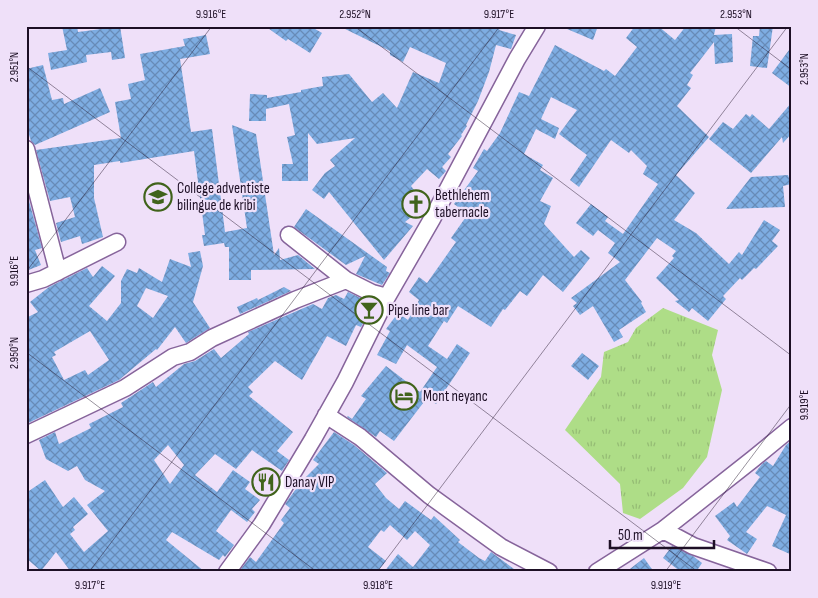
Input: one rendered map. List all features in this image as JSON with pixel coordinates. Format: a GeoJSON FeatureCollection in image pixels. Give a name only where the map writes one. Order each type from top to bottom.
{"type":"FeatureCollection","features":[{"type":"Feature","properties":{"kind":"street"},"geometry":{"type":"LineString","coordinates":[[227,572],[262,524],[345,382],[387,297],[432,219],[537,26]]}},
{"type":"Feature","properties":{"kind":"street"},"geometry":{"type":"LineString","coordinates":[[26,149],[58,272]]}},
{"type":"Feature","properties":{"kind":"street"},"geometry":{"type":"LineString","coordinates":[[290,235],[346,280],[372,293],[387,297]]}},
{"type":"Feature","properties":{"kind":"street"},"geometry":{"type":"LineString","coordinates":[[26,284],[43,279],[117,242]]}},
{"type":"Feature","properties":{"kind":"street"},"geometry":{"type":"LineString","coordinates":[[26,435],[125,388],[173,357],[190,352],[212,338],[295,300],[346,280]]}},
{"type":"Feature","properties":{"kind":"street"},"geometry":{"type":"LineString","coordinates":[[326,415],[360,437],[428,494],[501,547],[549,572]]}},
{"type":"Feature","properties":{"kind":"street"},"geometry":{"type":"LineString","coordinates":[[597,572],[663,530],[792,427]]}},
{"type":"Feature","properties":{"kind":"street"},"geometry":{"type":"LineString","coordinates":[[663,530],[693,546],[768,572]]}},
{"type":"Feature","properties":{"kind":"green space"},"geometry":{"type":"Polygon","coordinates":[[[663,308],[718,330],[712,355],[722,390],[707,457],[683,488],[640,519],[623,513],[620,484],[565,430],[601,377],[604,352],[628,342],[636,328],[663,308]]]}},
{"type":"Feature","properties":{"kind":"building"},"geometry":{"type":"Polygon","coordinates":[[[62,26],[77,26],[78,32],[109,28],[109,26],[120,26],[125,58],[112,60],[111,52],[86,55],[87,62],[51,70],[48,53],[67,50],[62,26]]]}},
{"type":"Feature","properties":{"kind":"building"},"geometry":{"type":"Polygon","coordinates":[[[265,26],[310,26],[322,33],[310,53],[288,39],[286,41],[265,26]]]}},
{"type":"Feature","properties":{"kind":"building"},"geometry":{"type":"Polygon","coordinates":[[[339,26],[501,26],[499,30],[516,35],[511,49],[496,45],[489,72],[467,126],[448,154],[451,157],[442,167],[446,171],[439,179],[427,169],[411,186],[426,205],[405,222],[413,226],[384,260],[329,192],[324,199],[312,190],[325,173],[335,166],[330,160],[355,138],[317,144],[308,133],[308,181],[282,181],[282,164],[293,164],[287,137],[295,135],[289,104],[266,109],[266,121],[249,121],[250,94],[267,95],[267,98],[301,92],[301,90],[323,86],[322,77],[349,74],[372,102],[383,93],[397,108],[413,72],[439,83],[446,63],[410,47],[403,62],[390,55],[390,51],[339,26]]]}},
{"type":"Feature","properties":{"kind":"building"},"geometry":{"type":"Polygon","coordinates":[[[560,26],[598,26],[593,40],[560,26]]]}},
{"type":"Feature","properties":{"kind":"building"},"geometry":{"type":"Polygon","coordinates":[[[635,26],[658,26],[675,40],[686,26],[716,26],[714,35],[732,34],[733,62],[715,64],[714,42],[690,73],[693,75],[687,85],[691,88],[677,106],[709,137],[676,175],[695,193],[674,220],[696,233],[729,264],[739,252],[742,255],[764,220],[780,230],[772,241],[778,246],[756,269],[754,268],[742,280],[740,278],[723,296],[726,299],[708,321],[692,308],[689,312],[675,301],[679,300],[656,278],[674,258],[672,256],[676,251],[657,238],[625,280],[642,302],[646,312],[619,330],[623,337],[614,342],[593,306],[580,315],[573,306],[577,303],[571,298],[620,262],[608,253],[615,243],[598,230],[593,236],[576,223],[591,204],[608,217],[605,221],[623,234],[658,184],[643,174],[647,166],[631,150],[629,153],[611,140],[579,187],[570,180],[587,155],[559,134],[577,110],[551,97],[541,119],[559,128],[555,139],[536,129],[524,154],[543,165],[540,170],[553,178],[540,201],[551,206],[544,224],[574,257],[581,250],[590,258],[563,292],[543,275],[527,296],[520,291],[505,310],[503,309],[491,327],[458,306],[447,323],[444,321],[428,346],[447,359],[457,344],[470,353],[436,404],[427,398],[394,441],[380,431],[376,437],[347,417],[352,419],[366,399],[361,396],[386,366],[420,392],[437,367],[407,345],[396,364],[377,355],[390,331],[386,329],[398,313],[408,320],[419,300],[409,292],[419,277],[427,283],[456,242],[451,238],[468,214],[454,204],[478,171],[473,168],[484,149],[487,151],[500,133],[519,92],[529,96],[555,45],[604,71],[606,69],[615,76],[637,47],[626,38],[635,26]]]}},
{"type":"Feature","properties":{"kind":"building"},"geometry":{"type":"Polygon","coordinates":[[[760,26],[773,26],[767,68],[750,66],[753,36],[759,36],[760,26]]]}},
{"type":"Feature","properties":{"kind":"building"},"geometry":{"type":"Polygon","coordinates":[[[206,35],[210,54],[180,59],[191,132],[212,129],[225,232],[247,228],[232,125],[256,134],[274,255],[279,248],[280,260],[298,255],[315,269],[251,270],[251,280],[229,280],[229,247],[225,247],[224,243],[204,246],[202,235],[205,235],[194,151],[120,163],[120,161],[94,165],[94,198],[103,237],[82,244],[80,236],[61,242],[56,223],[75,217],[70,197],[50,201],[36,150],[121,138],[115,102],[131,99],[128,84],[145,80],[140,54],[185,46],[183,39],[206,35]]]}},
{"type":"Feature","properties":{"kind":"building"},"geometry":{"type":"Polygon","coordinates":[[[792,46],[792,88],[772,73],[792,46]]]}},
{"type":"Feature","properties":{"kind":"building"},"geometry":{"type":"Polygon","coordinates":[[[43,65],[52,100],[63,98],[64,104],[100,88],[110,112],[35,145],[31,141],[26,125],[26,69],[43,65]]]}},
{"type":"Feature","properties":{"kind":"building"},"geometry":{"type":"Polygon","coordinates":[[[792,102],[792,133],[783,143],[782,137],[751,173],[709,139],[723,122],[733,129],[746,114],[750,117],[752,114],[769,129],[792,102]]]}},
{"type":"Feature","properties":{"kind":"building"},"geometry":{"type":"Polygon","coordinates":[[[788,175],[791,184],[783,186],[785,207],[726,209],[751,177],[788,175]]]}},
{"type":"Feature","properties":{"kind":"building"},"geometry":{"type":"Polygon","coordinates":[[[26,190],[42,248],[35,250],[41,265],[26,271],[26,190]]]}},
{"type":"Feature","properties":{"kind":"building"},"geometry":{"type":"Polygon","coordinates":[[[306,209],[387,267],[386,271],[390,273],[382,285],[356,274],[365,256],[346,265],[294,227],[306,209]]]}},
{"type":"Feature","properties":{"kind":"building"},"geometry":{"type":"Polygon","coordinates":[[[200,251],[203,266],[193,302],[210,328],[186,343],[175,327],[157,350],[119,380],[26,424],[26,318],[38,312],[30,302],[49,287],[87,268],[93,277],[102,266],[115,276],[89,306],[107,321],[121,303],[121,281],[127,269],[137,273],[139,268],[162,282],[170,259],[191,267],[188,253],[200,251]],[[146,288],[137,306],[153,318],[168,296],[146,288]],[[90,331],[54,352],[56,355],[52,357],[64,380],[85,370],[88,375],[109,360],[90,331]]]}},
{"type":"Feature","properties":{"kind":"building"},"geometry":{"type":"Polygon","coordinates":[[[284,287],[291,291],[240,314],[237,307],[257,298],[258,300],[284,287]]]}},
{"type":"Feature","properties":{"kind":"building"},"geometry":{"type":"Polygon","coordinates":[[[348,292],[373,304],[361,327],[356,325],[346,346],[327,336],[302,380],[275,361],[248,387],[253,392],[249,396],[293,432],[277,451],[289,460],[282,471],[252,450],[236,469],[215,454],[195,475],[217,492],[233,470],[250,482],[245,489],[260,500],[252,509],[255,512],[247,522],[231,510],[216,531],[234,545],[225,557],[223,555],[219,560],[172,532],[166,540],[205,572],[71,572],[56,552],[41,571],[26,558],[26,493],[45,480],[63,507],[74,497],[88,514],[73,527],[75,530],[70,534],[84,552],[108,531],[87,505],[105,491],[85,480],[77,466],[68,471],[46,459],[39,440],[55,432],[59,444],[91,428],[89,424],[123,407],[121,403],[153,382],[156,387],[184,364],[195,361],[214,349],[221,358],[249,334],[248,332],[313,304],[322,309],[328,298],[336,295],[344,299],[348,292]],[[168,445],[154,460],[170,484],[184,465],[168,445]]]}},
{"type":"Feature","properties":{"kind":"building"},"geometry":{"type":"Polygon","coordinates":[[[582,353],[599,366],[588,380],[571,366],[582,353]]]}},
{"type":"Feature","properties":{"kind":"building"},"geometry":{"type":"Polygon","coordinates":[[[334,432],[354,445],[387,473],[375,484],[386,498],[399,509],[405,501],[431,520],[434,516],[460,540],[458,542],[479,558],[485,561],[491,552],[518,572],[384,572],[398,554],[413,567],[430,545],[415,531],[407,540],[390,525],[384,532],[381,530],[368,547],[386,561],[377,572],[245,572],[241,569],[250,557],[256,562],[284,523],[281,520],[290,508],[285,504],[301,482],[319,464],[313,460],[334,432]]]}},
{"type":"Feature","properties":{"kind":"building"},"geometry":{"type":"Polygon","coordinates":[[[792,440],[792,555],[772,546],[786,515],[767,506],[746,532],[757,539],[747,554],[727,540],[730,536],[715,516],[734,502],[737,507],[760,477],[755,473],[762,464],[766,461],[773,466],[786,445],[792,440]]]}},
{"type":"Feature","properties":{"kind":"building"},"geometry":{"type":"Polygon","coordinates":[[[672,546],[693,556],[702,563],[696,572],[681,572],[663,558],[672,546]]]}},
{"type":"Feature","properties":{"kind":"building"},"geometry":{"type":"Polygon","coordinates":[[[644,558],[654,572],[626,572],[644,558]]]}},
{"type":"Feature","properties":{"kind":"place","name":"College adventiste bilingue de kribi"},"geometry":{"type":"Point","coordinates":[158,197]}},
{"type":"Feature","properties":{"kind":"place","name":"Bethlehem tabernacle"},"geometry":{"type":"Point","coordinates":[416,204]}},
{"type":"Feature","properties":{"kind":"place","name":"Pipe line bar"},"geometry":{"type":"Point","coordinates":[369,310]}},
{"type":"Feature","properties":{"kind":"place","name":"Mont neyanc"},"geometry":{"type":"Point","coordinates":[404,396]}},
{"type":"Feature","properties":{"kind":"place","name":"Danay VIP"},"geometry":{"type":"Point","coordinates":[266,482]}}]}
